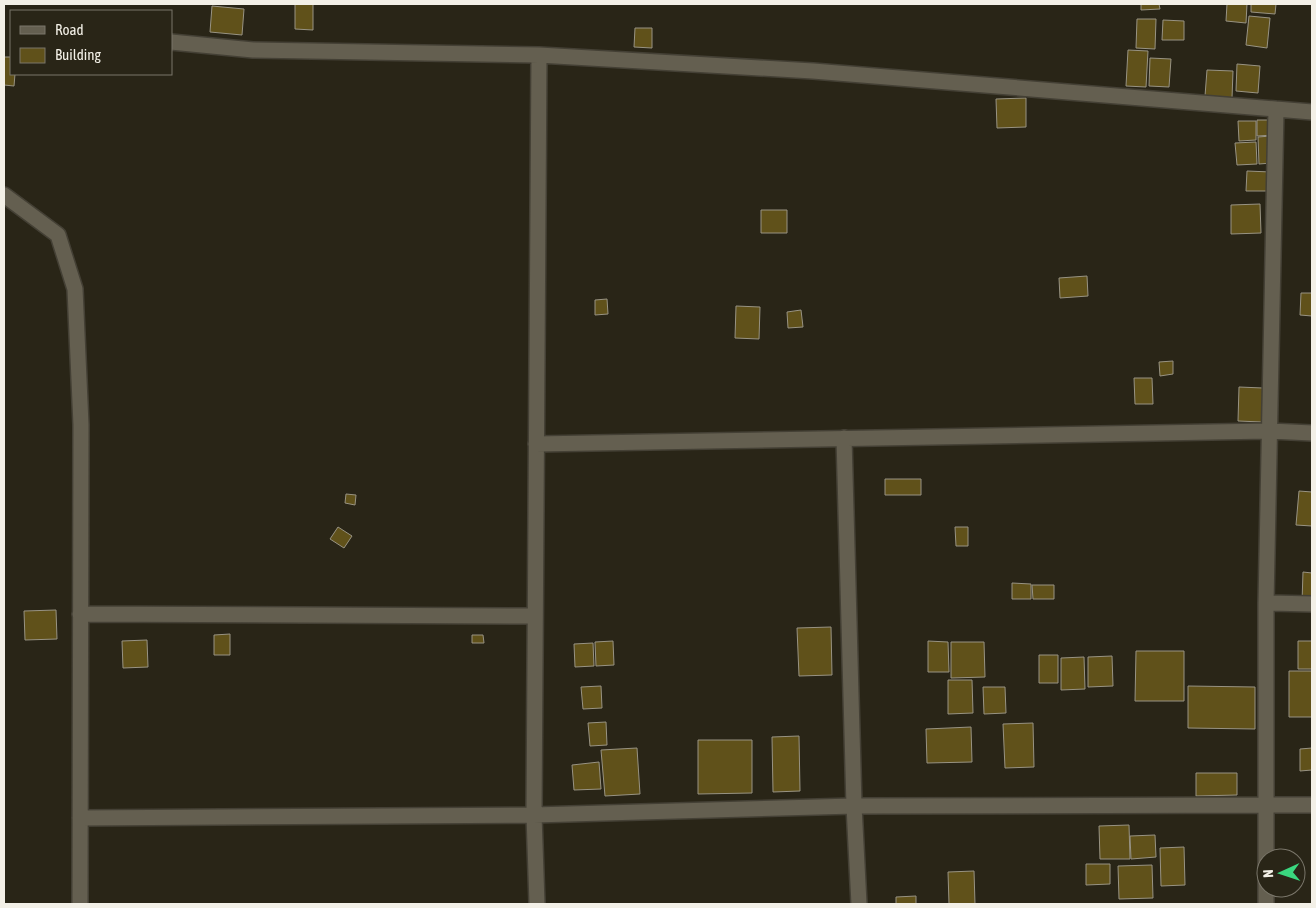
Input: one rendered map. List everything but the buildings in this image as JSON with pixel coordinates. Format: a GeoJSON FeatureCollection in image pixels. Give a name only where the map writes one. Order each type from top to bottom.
{"type":"FeatureCollection","features":[{"type":"Feature","properties":{"kind":"street"},"geometry":{"type":"LineString","coordinates":[[172,42],[253,50],[539,56],[814,71],[1312,112]]}},
{"type":"Feature","properties":{"kind":"street"},"geometry":{"type":"LineString","coordinates":[[537,904],[534,815],[539,56]]}},
{"type":"Feature","properties":{"kind":"street"},"geometry":{"type":"LineString","coordinates":[[1266,904],[1264,805],[1268,431],[1276,109]]}},
{"type":"Feature","properties":{"kind":"street"},"geometry":{"type":"LineString","coordinates":[[4,195],[58,235],[75,289],[81,425],[80,904]]}},
{"type":"Feature","properties":{"kind":"street"},"geometry":{"type":"LineString","coordinates":[[536,444],[1268,431],[1312,433]]}},
{"type":"Feature","properties":{"kind":"street"},"geometry":{"type":"LineString","coordinates":[[844,438],[858,904]]}},
{"type":"Feature","properties":{"kind":"street"},"geometry":{"type":"LineString","coordinates":[[1266,603],[1312,604]]}},
{"type":"Feature","properties":{"kind":"street"},"geometry":{"type":"LineString","coordinates":[[80,614],[535,616]]}},
{"type":"Feature","properties":{"kind":"street"},"geometry":{"type":"LineString","coordinates":[[80,818],[534,815],[854,806],[1312,805]]}}]}
